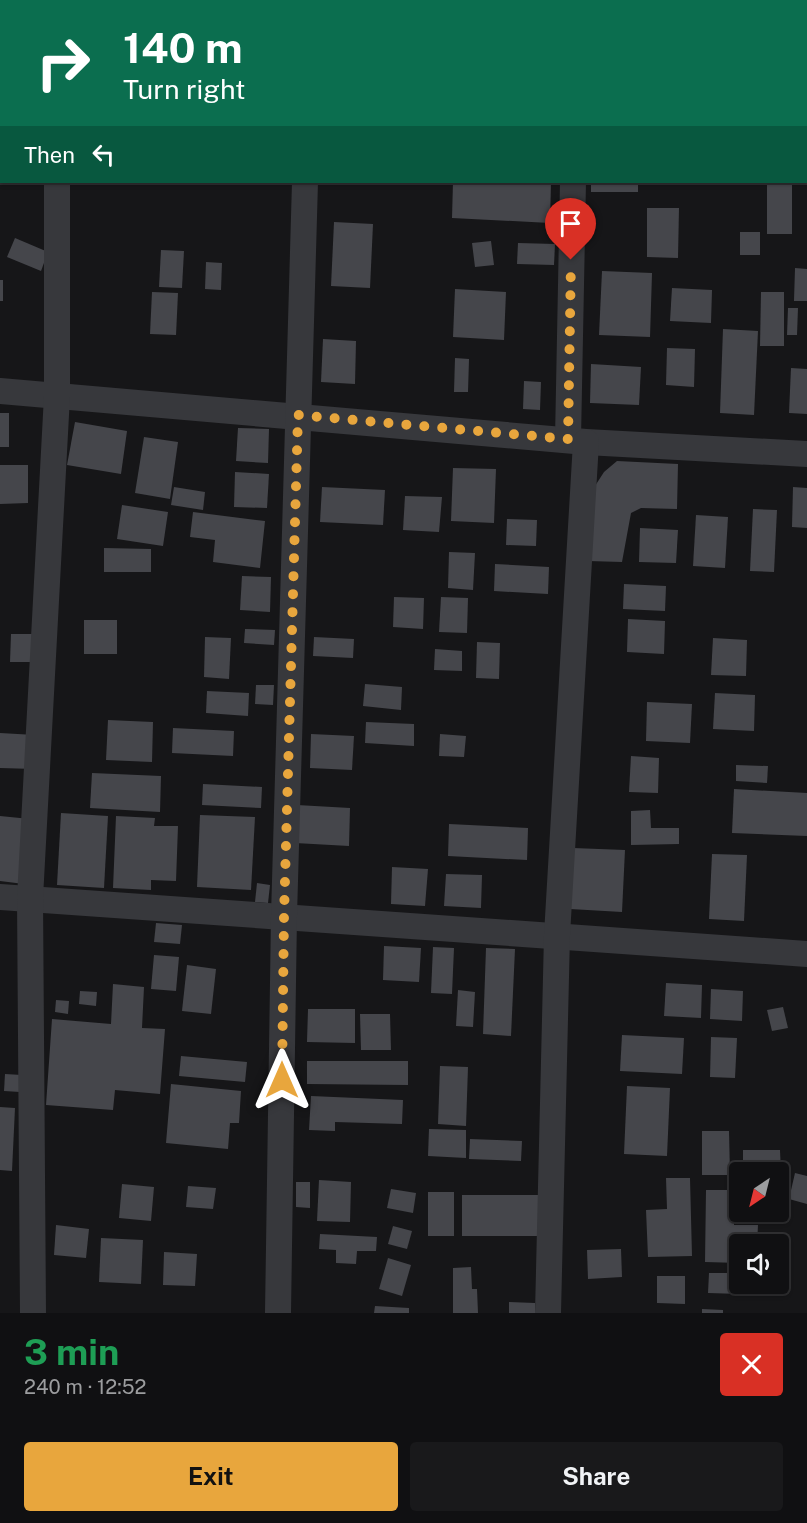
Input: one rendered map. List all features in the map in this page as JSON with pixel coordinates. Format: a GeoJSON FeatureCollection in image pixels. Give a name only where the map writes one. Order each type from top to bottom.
{"type":"FeatureCollection","features":[{"type":"Feature","properties":{"kind":"street"},"geometry":{"type":"LineString","coordinates":[[33,1313],[30,898],[57,396],[57,183]]}},
{"type":"Feature","properties":{"kind":"street"},"geometry":{"type":"LineString","coordinates":[[278,1313],[284,916],[305,183]]}},
{"type":"Feature","properties":{"kind":"street"},"geometry":{"type":"LineString","coordinates":[[548,1313],[557,935],[577,441],[573,183]]}},
{"type":"Feature","properties":{"kind":"street"},"geometry":{"type":"LineString","coordinates":[[0,391],[298,415],[577,441],[807,454]]}},
{"type":"Feature","properties":{"kind":"street"},"geometry":{"type":"LineString","coordinates":[[0,897],[807,954]]}},
{"type":"Feature","properties":{"kind":"building"},"geometry":{"type":"Polygon","coordinates":[[[453,183],[551,183],[550,223],[452,218],[453,183]]]}},
{"type":"Feature","properties":{"kind":"building"},"geometry":{"type":"Polygon","coordinates":[[[591,183],[638,183],[638,192],[591,192],[591,183]]]}},
{"type":"Feature","properties":{"kind":"building"},"geometry":{"type":"Polygon","coordinates":[[[767,183],[792,183],[792,234],[767,234],[767,183]]]}},
{"type":"Feature","properties":{"kind":"building"},"geometry":{"type":"Polygon","coordinates":[[[647,208],[679,208],[678,258],[647,257],[647,208]]]}},
{"type":"Feature","properties":{"kind":"building"},"geometry":{"type":"Polygon","coordinates":[[[334,222],[373,224],[370,288],[331,286],[334,222]]]}},
{"type":"Feature","properties":{"kind":"building"},"geometry":{"type":"Polygon","coordinates":[[[740,232],[760,232],[760,255],[740,255],[740,232]]]}},
{"type":"Feature","properties":{"kind":"building"},"geometry":{"type":"Polygon","coordinates":[[[15,238],[48,252],[41,271],[7,257],[15,238]]]}},
{"type":"Feature","properties":{"kind":"building"},"geometry":{"type":"Polygon","coordinates":[[[491,241],[494,265],[475,267],[472,243],[491,241]]]}},
{"type":"Feature","properties":{"kind":"building"},"geometry":{"type":"Polygon","coordinates":[[[518,243],[555,244],[554,265],[517,264],[518,243]]]}},
{"type":"Feature","properties":{"kind":"building"},"geometry":{"type":"Polygon","coordinates":[[[161,250],[184,251],[182,288],[159,287],[161,250]]]}},
{"type":"Feature","properties":{"kind":"building"},"geometry":{"type":"Polygon","coordinates":[[[206,262],[222,263],[221,290],[205,289],[206,262]]]}},
{"type":"Feature","properties":{"kind":"building"},"geometry":{"type":"Polygon","coordinates":[[[795,268],[807,269],[807,301],[794,301],[795,268]]]}},
{"type":"Feature","properties":{"kind":"building"},"geometry":{"type":"Polygon","coordinates":[[[602,271],[652,273],[650,337],[599,335],[602,271]]]}},
{"type":"Feature","properties":{"kind":"building"},"geometry":{"type":"Polygon","coordinates":[[[0,280],[3,280],[3,301],[0,301],[0,280]]]}},
{"type":"Feature","properties":{"kind":"building"},"geometry":{"type":"Polygon","coordinates":[[[672,288],[712,290],[711,323],[670,321],[672,288]]]}},
{"type":"Feature","properties":{"kind":"building"},"geometry":{"type":"Polygon","coordinates":[[[455,289],[506,292],[504,340],[453,337],[455,289]]]}},
{"type":"Feature","properties":{"kind":"building"},"geometry":{"type":"Polygon","coordinates":[[[152,292],[178,293],[176,335],[150,334],[152,292]]]}},
{"type":"Feature","properties":{"kind":"building"},"geometry":{"type":"Polygon","coordinates":[[[761,292],[784,292],[784,346],[760,346],[761,292]]]}},
{"type":"Feature","properties":{"kind":"building"},"geometry":{"type":"Polygon","coordinates":[[[788,308],[798,308],[797,335],[787,335],[788,308]]]}},
{"type":"Feature","properties":{"kind":"building"},"geometry":{"type":"Polygon","coordinates":[[[723,329],[758,331],[754,415],[720,413],[723,329]]]}},
{"type":"Feature","properties":{"kind":"building"},"geometry":{"type":"Polygon","coordinates":[[[323,339],[356,341],[355,384],[321,382],[323,339]]]}},
{"type":"Feature","properties":{"kind":"building"},"geometry":{"type":"Polygon","coordinates":[[[667,348],[695,349],[694,387],[666,385],[667,348]]]}},
{"type":"Feature","properties":{"kind":"building"},"geometry":{"type":"Polygon","coordinates":[[[455,358],[469,359],[468,392],[454,392],[455,358]]]}},
{"type":"Feature","properties":{"kind":"building"},"geometry":{"type":"Polygon","coordinates":[[[591,364],[641,367],[639,405],[590,403],[591,364]]]}},
{"type":"Feature","properties":{"kind":"building"},"geometry":{"type":"Polygon","coordinates":[[[791,368],[807,369],[807,414],[789,413],[791,368]]]}},
{"type":"Feature","properties":{"kind":"building"},"geometry":{"type":"Polygon","coordinates":[[[524,381],[541,382],[540,410],[523,409],[524,381]]]}},
{"type":"Feature","properties":{"kind":"building"},"geometry":{"type":"Polygon","coordinates":[[[0,413],[9,413],[9,447],[0,447],[0,413]]]}},
{"type":"Feature","properties":{"kind":"building"},"geometry":{"type":"Polygon","coordinates":[[[75,422],[127,431],[121,474],[67,465],[75,422]]]}},
{"type":"Feature","properties":{"kind":"building"},"geometry":{"type":"Polygon","coordinates":[[[238,428],[269,429],[268,463],[236,461],[238,428]]]}},
{"type":"Feature","properties":{"kind":"building"},"geometry":{"type":"Polygon","coordinates":[[[144,437],[178,442],[170,499],[135,493],[144,437]]]}},
{"type":"Feature","properties":{"kind":"building"},"geometry":{"type":"Polygon","coordinates":[[[617,461],[678,464],[677,509],[641,508],[631,513],[622,562],[588,561],[595,486],[604,472],[617,461]]]}},
{"type":"Feature","properties":{"kind":"building"},"geometry":{"type":"Polygon","coordinates":[[[0,465],[28,465],[28,503],[0,504],[0,465]]]}},
{"type":"Feature","properties":{"kind":"building"},"geometry":{"type":"Polygon","coordinates":[[[453,468],[496,469],[494,523],[451,521],[453,468]]]}},
{"type":"Feature","properties":{"kind":"building"},"geometry":{"type":"Polygon","coordinates":[[[235,472],[269,474],[267,508],[234,507],[235,472]]]}},
{"type":"Feature","properties":{"kind":"building"},"geometry":{"type":"Polygon","coordinates":[[[174,487],[205,492],[203,510],[171,505],[174,487]]]}},
{"type":"Feature","properties":{"kind":"building"},"geometry":{"type":"Polygon","coordinates":[[[322,487],[385,490],[383,525],[320,522],[322,487]]]}},
{"type":"Feature","properties":{"kind":"building"},"geometry":{"type":"Polygon","coordinates":[[[793,487],[807,488],[807,528],[792,527],[793,487]]]}},
{"type":"Feature","properties":{"kind":"building"},"geometry":{"type":"Polygon","coordinates":[[[405,496],[442,497],[439,532],[403,530],[405,496]]]}},
{"type":"Feature","properties":{"kind":"building"},"geometry":{"type":"Polygon","coordinates":[[[122,505],[168,512],[163,546],[117,539],[122,505]]]}},
{"type":"Feature","properties":{"kind":"building"},"geometry":{"type":"Polygon","coordinates":[[[753,509],[777,510],[774,572],[750,571],[753,509]]]}},
{"type":"Feature","properties":{"kind":"building"},"geometry":{"type":"Polygon","coordinates":[[[193,512],[265,521],[260,568],[213,562],[215,540],[190,537],[193,512]]]}},
{"type":"Feature","properties":{"kind":"building"},"geometry":{"type":"Polygon","coordinates":[[[696,515],[728,517],[725,568],[693,566],[696,515]]]}},
{"type":"Feature","properties":{"kind":"building"},"geometry":{"type":"Polygon","coordinates":[[[507,519],[537,520],[536,546],[506,545],[507,519]]]}},
{"type":"Feature","properties":{"kind":"building"},"geometry":{"type":"Polygon","coordinates":[[[640,528],[678,530],[676,563],[639,562],[640,528]]]}},
{"type":"Feature","properties":{"kind":"building"},"geometry":{"type":"Polygon","coordinates":[[[104,548],[151,549],[151,572],[104,572],[104,548]]]}},
{"type":"Feature","properties":{"kind":"building"},"geometry":{"type":"Polygon","coordinates":[[[449,552],[475,553],[473,590],[448,588],[449,552]]]}},
{"type":"Feature","properties":{"kind":"building"},"geometry":{"type":"Polygon","coordinates":[[[495,564],[549,567],[548,594],[494,591],[495,564]]]}},
{"type":"Feature","properties":{"kind":"building"},"geometry":{"type":"Polygon","coordinates":[[[242,576],[271,577],[270,612],[240,610],[242,576]]]}},
{"type":"Feature","properties":{"kind":"building"},"geometry":{"type":"Polygon","coordinates":[[[624,584],[666,586],[665,611],[623,609],[624,584]]]}},
{"type":"Feature","properties":{"kind":"building"},"geometry":{"type":"Polygon","coordinates":[[[394,597],[424,598],[423,629],[393,627],[394,597]]]}},
{"type":"Feature","properties":{"kind":"building"},"geometry":{"type":"Polygon","coordinates":[[[441,597],[468,598],[467,633],[439,632],[441,597]]]}},
{"type":"Feature","properties":{"kind":"building"},"geometry":{"type":"Polygon","coordinates":[[[628,619],[665,621],[664,654],[627,652],[628,619]]]}},
{"type":"Feature","properties":{"kind":"building"},"geometry":{"type":"Polygon","coordinates":[[[84,620],[117,620],[117,654],[84,654],[84,620]]]}},
{"type":"Feature","properties":{"kind":"building"},"geometry":{"type":"Polygon","coordinates":[[[245,629],[275,630],[274,645],[244,643],[245,629]]]}},
{"type":"Feature","properties":{"kind":"building"},"geometry":{"type":"Polygon","coordinates":[[[11,634],[33,634],[33,662],[10,662],[11,634]]]}},
{"type":"Feature","properties":{"kind":"building"},"geometry":{"type":"Polygon","coordinates":[[[205,637],[231,638],[229,679],[204,677],[205,637]]]}},
{"type":"Feature","properties":{"kind":"building"},"geometry":{"type":"Polygon","coordinates":[[[314,637],[354,639],[353,658],[313,656],[314,637]]]}},
{"type":"Feature","properties":{"kind":"building"},"geometry":{"type":"Polygon","coordinates":[[[713,638],[747,640],[746,676],[711,675],[713,638]]]}},
{"type":"Feature","properties":{"kind":"building"},"geometry":{"type":"Polygon","coordinates":[[[477,642],[500,643],[499,679],[476,678],[477,642]]]}},
{"type":"Feature","properties":{"kind":"building"},"geometry":{"type":"Polygon","coordinates":[[[435,649],[462,651],[462,671],[434,670],[435,649]]]}},
{"type":"Feature","properties":{"kind":"building"},"geometry":{"type":"Polygon","coordinates":[[[365,684],[402,687],[401,710],[363,706],[365,684]]]}},
{"type":"Feature","properties":{"kind":"building"},"geometry":{"type":"Polygon","coordinates":[[[256,685],[274,685],[273,705],[255,704],[256,685]]]}},
{"type":"Feature","properties":{"kind":"building"},"geometry":{"type":"Polygon","coordinates":[[[207,691],[249,693],[248,716],[206,713],[207,691]]]}},
{"type":"Feature","properties":{"kind":"building"},"geometry":{"type":"Polygon","coordinates":[[[715,693],[755,695],[754,731],[713,729],[715,693]]]}},
{"type":"Feature","properties":{"kind":"building"},"geometry":{"type":"Polygon","coordinates":[[[647,702],[692,704],[690,743],[646,741],[647,702]]]}},
{"type":"Feature","properties":{"kind":"building"},"geometry":{"type":"Polygon","coordinates":[[[108,720],[153,722],[152,762],[106,760],[108,720]]]}},
{"type":"Feature","properties":{"kind":"building"},"geometry":{"type":"Polygon","coordinates":[[[366,722],[414,724],[414,746],[365,743],[366,722]]]}},
{"type":"Feature","properties":{"kind":"building"},"geometry":{"type":"Polygon","coordinates":[[[173,728],[234,731],[233,756],[172,753],[173,728]]]}},
{"type":"Feature","properties":{"kind":"building"},"geometry":{"type":"Polygon","coordinates":[[[0,733],[35,735],[34,769],[0,768],[0,733]]]}},
{"type":"Feature","properties":{"kind":"building"},"geometry":{"type":"Polygon","coordinates":[[[311,734],[354,736],[352,770],[310,768],[311,734]]]}},
{"type":"Feature","properties":{"kind":"building"},"geometry":{"type":"Polygon","coordinates":[[[440,734],[466,736],[464,757],[439,756],[440,734]]]}},
{"type":"Feature","properties":{"kind":"building"},"geometry":{"type":"Polygon","coordinates":[[[631,756],[659,758],[658,793],[629,792],[631,756]]]}},
{"type":"Feature","properties":{"kind":"building"},"geometry":{"type":"Polygon","coordinates":[[[736,765],[768,766],[767,783],[736,781],[736,765]]]}},
{"type":"Feature","properties":{"kind":"building"},"geometry":{"type":"Polygon","coordinates":[[[92,773],[161,776],[160,812],[90,808],[92,773]]]}},
{"type":"Feature","properties":{"kind":"building"},"geometry":{"type":"Polygon","coordinates":[[[203,784],[262,787],[261,808],[202,805],[203,784]]]}},
{"type":"Feature","properties":{"kind":"building"},"geometry":{"type":"Polygon","coordinates":[[[734,789],[807,793],[807,836],[732,833],[734,789]]]}},
{"type":"Feature","properties":{"kind":"building"},"geometry":{"type":"Polygon","coordinates":[[[297,805],[350,808],[349,846],[295,843],[297,805]]]}},
{"type":"Feature","properties":{"kind":"building"},"geometry":{"type":"Polygon","coordinates":[[[650,810],[651,828],[679,828],[679,844],[631,845],[631,811],[650,810]]]}},
{"type":"Feature","properties":{"kind":"building"},"geometry":{"type":"Polygon","coordinates":[[[61,813],[108,816],[104,888],[57,885],[61,813]]]}},
{"type":"Feature","properties":{"kind":"building"},"geometry":{"type":"Polygon","coordinates":[[[200,815],[255,817],[251,890],[197,887],[200,815]]]}},
{"type":"Feature","properties":{"kind":"building"},"geometry":{"type":"Polygon","coordinates":[[[0,816],[30,819],[24,884],[0,881],[0,816]]]}},
{"type":"Feature","properties":{"kind":"building"},"geometry":{"type":"Polygon","coordinates":[[[116,816],[155,818],[154,826],[178,826],[176,881],[151,880],[151,890],[113,888],[116,816]]]}},
{"type":"Feature","properties":{"kind":"building"},"geometry":{"type":"Polygon","coordinates":[[[449,824],[528,828],[527,860],[448,856],[449,824]]]}},
{"type":"Feature","properties":{"kind":"building"},"geometry":{"type":"Polygon","coordinates":[[[573,848],[625,850],[622,912],[570,909],[573,848]]]}},
{"type":"Feature","properties":{"kind":"building"},"geometry":{"type":"Polygon","coordinates":[[[712,854],[747,855],[744,921],[709,919],[712,854]]]}},
{"type":"Feature","properties":{"kind":"building"},"geometry":{"type":"Polygon","coordinates":[[[392,867],[428,869],[425,906],[391,904],[392,867]]]}},
{"type":"Feature","properties":{"kind":"building"},"geometry":{"type":"Polygon","coordinates":[[[446,874],[482,875],[481,908],[444,906],[446,874]]]}},
{"type":"Feature","properties":{"kind":"building"},"geometry":{"type":"Polygon","coordinates":[[[257,883],[270,885],[268,903],[255,902],[257,883]]]}},
{"type":"Feature","properties":{"kind":"building"},"geometry":{"type":"Polygon","coordinates":[[[156,923],[182,925],[180,944],[154,942],[156,923]]]}},
{"type":"Feature","properties":{"kind":"building"},"geometry":{"type":"Polygon","coordinates":[[[384,946],[421,948],[419,982],[383,980],[384,946]]]}},
{"type":"Feature","properties":{"kind":"building"},"geometry":{"type":"Polygon","coordinates":[[[433,947],[454,948],[452,994],[431,993],[433,947]]]}},
{"type":"Feature","properties":{"kind":"building"},"geometry":{"type":"Polygon","coordinates":[[[486,948],[515,949],[511,1036],[483,1034],[486,948]]]}},
{"type":"Feature","properties":{"kind":"building"},"geometry":{"type":"Polygon","coordinates":[[[154,955],[179,957],[176,991],[151,989],[154,955]]]}},
{"type":"Feature","properties":{"kind":"building"},"geometry":{"type":"Polygon","coordinates":[[[187,965],[216,969],[211,1014],[182,1011],[187,965]]]}},
{"type":"Feature","properties":{"kind":"building"},"geometry":{"type":"Polygon","coordinates":[[[666,983],[702,985],[701,1018],[664,1016],[666,983]]]}},
{"type":"Feature","properties":{"kind":"building"},"geometry":{"type":"Polygon","coordinates":[[[113,984],[144,987],[142,1028],[165,1029],[160,1094],[115,1090],[113,1110],[46,1105],[52,1019],[111,1024],[113,984]]]}},
{"type":"Feature","properties":{"kind":"building"},"geometry":{"type":"Polygon","coordinates":[[[711,989],[743,991],[742,1021],[710,1019],[711,989]]]}},
{"type":"Feature","properties":{"kind":"building"},"geometry":{"type":"Polygon","coordinates":[[[458,990],[475,992],[473,1027],[456,1026],[458,990]]]}},
{"type":"Feature","properties":{"kind":"building"},"geometry":{"type":"Polygon","coordinates":[[[80,991],[97,992],[96,1006],[79,1004],[80,991]]]}},
{"type":"Feature","properties":{"kind":"building"},"geometry":{"type":"Polygon","coordinates":[[[56,1000],[69,1001],[68,1014],[55,1012],[56,1000]]]}},
{"type":"Feature","properties":{"kind":"building"},"geometry":{"type":"Polygon","coordinates":[[[783,1007],[788,1028],[772,1031],[767,1010],[783,1007]]]}},
{"type":"Feature","properties":{"kind":"building"},"geometry":{"type":"Polygon","coordinates":[[[308,1009],[355,1009],[355,1043],[307,1042],[308,1009]]]}},
{"type":"Feature","properties":{"kind":"building"},"geometry":{"type":"Polygon","coordinates":[[[360,1014],[390,1014],[391,1050],[361,1050],[360,1014]]]}},
{"type":"Feature","properties":{"kind":"building"},"geometry":{"type":"Polygon","coordinates":[[[622,1035],[684,1038],[682,1074],[620,1071],[622,1035]]]}},
{"type":"Feature","properties":{"kind":"building"},"geometry":{"type":"Polygon","coordinates":[[[711,1037],[737,1038],[735,1078],[710,1077],[711,1037]]]}},
{"type":"Feature","properties":{"kind":"building"},"geometry":{"type":"Polygon","coordinates":[[[181,1056],[247,1062],[245,1082],[179,1076],[181,1056]]]}},
{"type":"Feature","properties":{"kind":"building"},"geometry":{"type":"Polygon","coordinates":[[[307,1061],[408,1061],[408,1085],[307,1084],[307,1061]]]}},
{"type":"Feature","properties":{"kind":"building"},"geometry":{"type":"Polygon","coordinates":[[[440,1066],[468,1067],[466,1126],[438,1124],[440,1066]]]}},
{"type":"Feature","properties":{"kind":"building"},"geometry":{"type":"Polygon","coordinates":[[[5,1074],[22,1075],[20,1092],[4,1091],[5,1074]]]}},
{"type":"Feature","properties":{"kind":"building"},"geometry":{"type":"Polygon","coordinates":[[[171,1084],[241,1091],[239,1123],[230,1123],[228,1149],[166,1143],[171,1084]]]}},
{"type":"Feature","properties":{"kind":"building"},"geometry":{"type":"Polygon","coordinates":[[[627,1086],[670,1088],[667,1156],[624,1154],[627,1086]]]}},
{"type":"Feature","properties":{"kind":"building"},"geometry":{"type":"Polygon","coordinates":[[[311,1096],[403,1100],[402,1124],[335,1122],[335,1131],[309,1130],[311,1096]]]}},
{"type":"Feature","properties":{"kind":"building"},"geometry":{"type":"Polygon","coordinates":[[[0,1107],[15,1108],[12,1171],[0,1170],[0,1107]]]}},
{"type":"Feature","properties":{"kind":"building"},"geometry":{"type":"Polygon","coordinates":[[[429,1129],[466,1130],[466,1158],[428,1156],[429,1129]]]}},
{"type":"Feature","properties":{"kind":"building"},"geometry":{"type":"Polygon","coordinates":[[[702,1131],[729,1131],[729,1175],[702,1175],[702,1131]]]}},
{"type":"Feature","properties":{"kind":"building"},"geometry":{"type":"Polygon","coordinates":[[[470,1139],[522,1141],[521,1161],[469,1159],[470,1139]]]}},
{"type":"Feature","properties":{"kind":"building"},"geometry":{"type":"Polygon","coordinates":[[[743,1150],[780,1150],[781,1162],[743,1162],[743,1150]]]}},
{"type":"Feature","properties":{"kind":"building"},"geometry":{"type":"Polygon","coordinates":[[[795,1173],[807,1176],[807,1204],[789,1199],[795,1173]]]}},
{"type":"Feature","properties":{"kind":"building"},"geometry":{"type":"Polygon","coordinates":[[[666,1178],[690,1178],[692,1256],[648,1257],[646,1210],[667,1209],[666,1178]]]}},
{"type":"Feature","properties":{"kind":"building"},"geometry":{"type":"Polygon","coordinates":[[[319,1180],[351,1182],[350,1222],[317,1221],[319,1180]]]}},
{"type":"Feature","properties":{"kind":"building"},"geometry":{"type":"Polygon","coordinates":[[[296,1182],[310,1182],[310,1208],[296,1207],[296,1182]]]}},
{"type":"Feature","properties":{"kind":"building"},"geometry":{"type":"Polygon","coordinates":[[[122,1184],[154,1187],[151,1221],[119,1218],[122,1184]]]}},
{"type":"Feature","properties":{"kind":"building"},"geometry":{"type":"Polygon","coordinates":[[[188,1186],[216,1188],[213,1209],[186,1207],[188,1186]]]}},
{"type":"Feature","properties":{"kind":"building"},"geometry":{"type":"Polygon","coordinates":[[[391,1189],[416,1193],[413,1213],[387,1208],[391,1189]]]}},
{"type":"Feature","properties":{"kind":"building"},"geometry":{"type":"Polygon","coordinates":[[[706,1190],[729,1190],[729,1222],[734,1222],[734,1225],[758,1225],[758,1234],[729,1234],[729,1263],[705,1262],[706,1190]]]}},
{"type":"Feature","properties":{"kind":"building"},"geometry":{"type":"Polygon","coordinates":[[[428,1192],[454,1192],[454,1236],[428,1236],[428,1192]]]}},
{"type":"Feature","properties":{"kind":"building"},"geometry":{"type":"Polygon","coordinates":[[[462,1195],[542,1195],[542,1236],[462,1236],[462,1195]]]}},
{"type":"Feature","properties":{"kind":"building"},"geometry":{"type":"Polygon","coordinates":[[[56,1225],[89,1229],[86,1258],[54,1255],[56,1225]]]}},
{"type":"Feature","properties":{"kind":"building"},"geometry":{"type":"Polygon","coordinates":[[[393,1226],[412,1231],[407,1249],[388,1244],[393,1226]]]}},
{"type":"Feature","properties":{"kind":"building"},"geometry":{"type":"Polygon","coordinates":[[[320,1234],[377,1237],[376,1251],[357,1251],[356,1264],[336,1263],[336,1250],[319,1249],[320,1234]]]}},
{"type":"Feature","properties":{"kind":"building"},"geometry":{"type":"Polygon","coordinates":[[[101,1238],[143,1240],[141,1284],[99,1282],[101,1238]]]}},
{"type":"Feature","properties":{"kind":"building"},"geometry":{"type":"Polygon","coordinates":[[[621,1249],[622,1277],[588,1279],[587,1250],[621,1249]]]}},
{"type":"Feature","properties":{"kind":"building"},"geometry":{"type":"Polygon","coordinates":[[[164,1252],[197,1254],[195,1286],[163,1285],[164,1252]]]}},
{"type":"Feature","properties":{"kind":"building"},"geometry":{"type":"Polygon","coordinates":[[[388,1258],[411,1265],[402,1296],[379,1289],[388,1258]]]}},
{"type":"Feature","properties":{"kind":"building"},"geometry":{"type":"Polygon","coordinates":[[[471,1267],[472,1289],[477,1289],[478,1313],[453,1313],[453,1268],[471,1267]]]}},
{"type":"Feature","properties":{"kind":"building"},"geometry":{"type":"Polygon","coordinates":[[[709,1273],[729,1273],[729,1294],[708,1293],[709,1273]]]}},
{"type":"Feature","properties":{"kind":"building"},"geometry":{"type":"Polygon","coordinates":[[[657,1276],[685,1276],[685,1304],[657,1303],[657,1276]]]}},
{"type":"Feature","properties":{"kind":"building"},"geometry":{"type":"Polygon","coordinates":[[[509,1302],[535,1303],[535,1313],[509,1313],[509,1302]]]}},
{"type":"Feature","properties":{"kind":"building"},"geometry":{"type":"Polygon","coordinates":[[[375,1306],[409,1308],[409,1313],[374,1313],[375,1306]]]}},
{"type":"Feature","properties":{"kind":"building"},"geometry":{"type":"Polygon","coordinates":[[[702,1309],[723,1310],[723,1313],[702,1313],[702,1309]]]}},
{"type":"Feature","properties":{"kind":"route"},"geometry":{"type":"LineString","coordinates":[[282,1080],[284,916],[298,415],[568,439],[571,260]]}}]}
